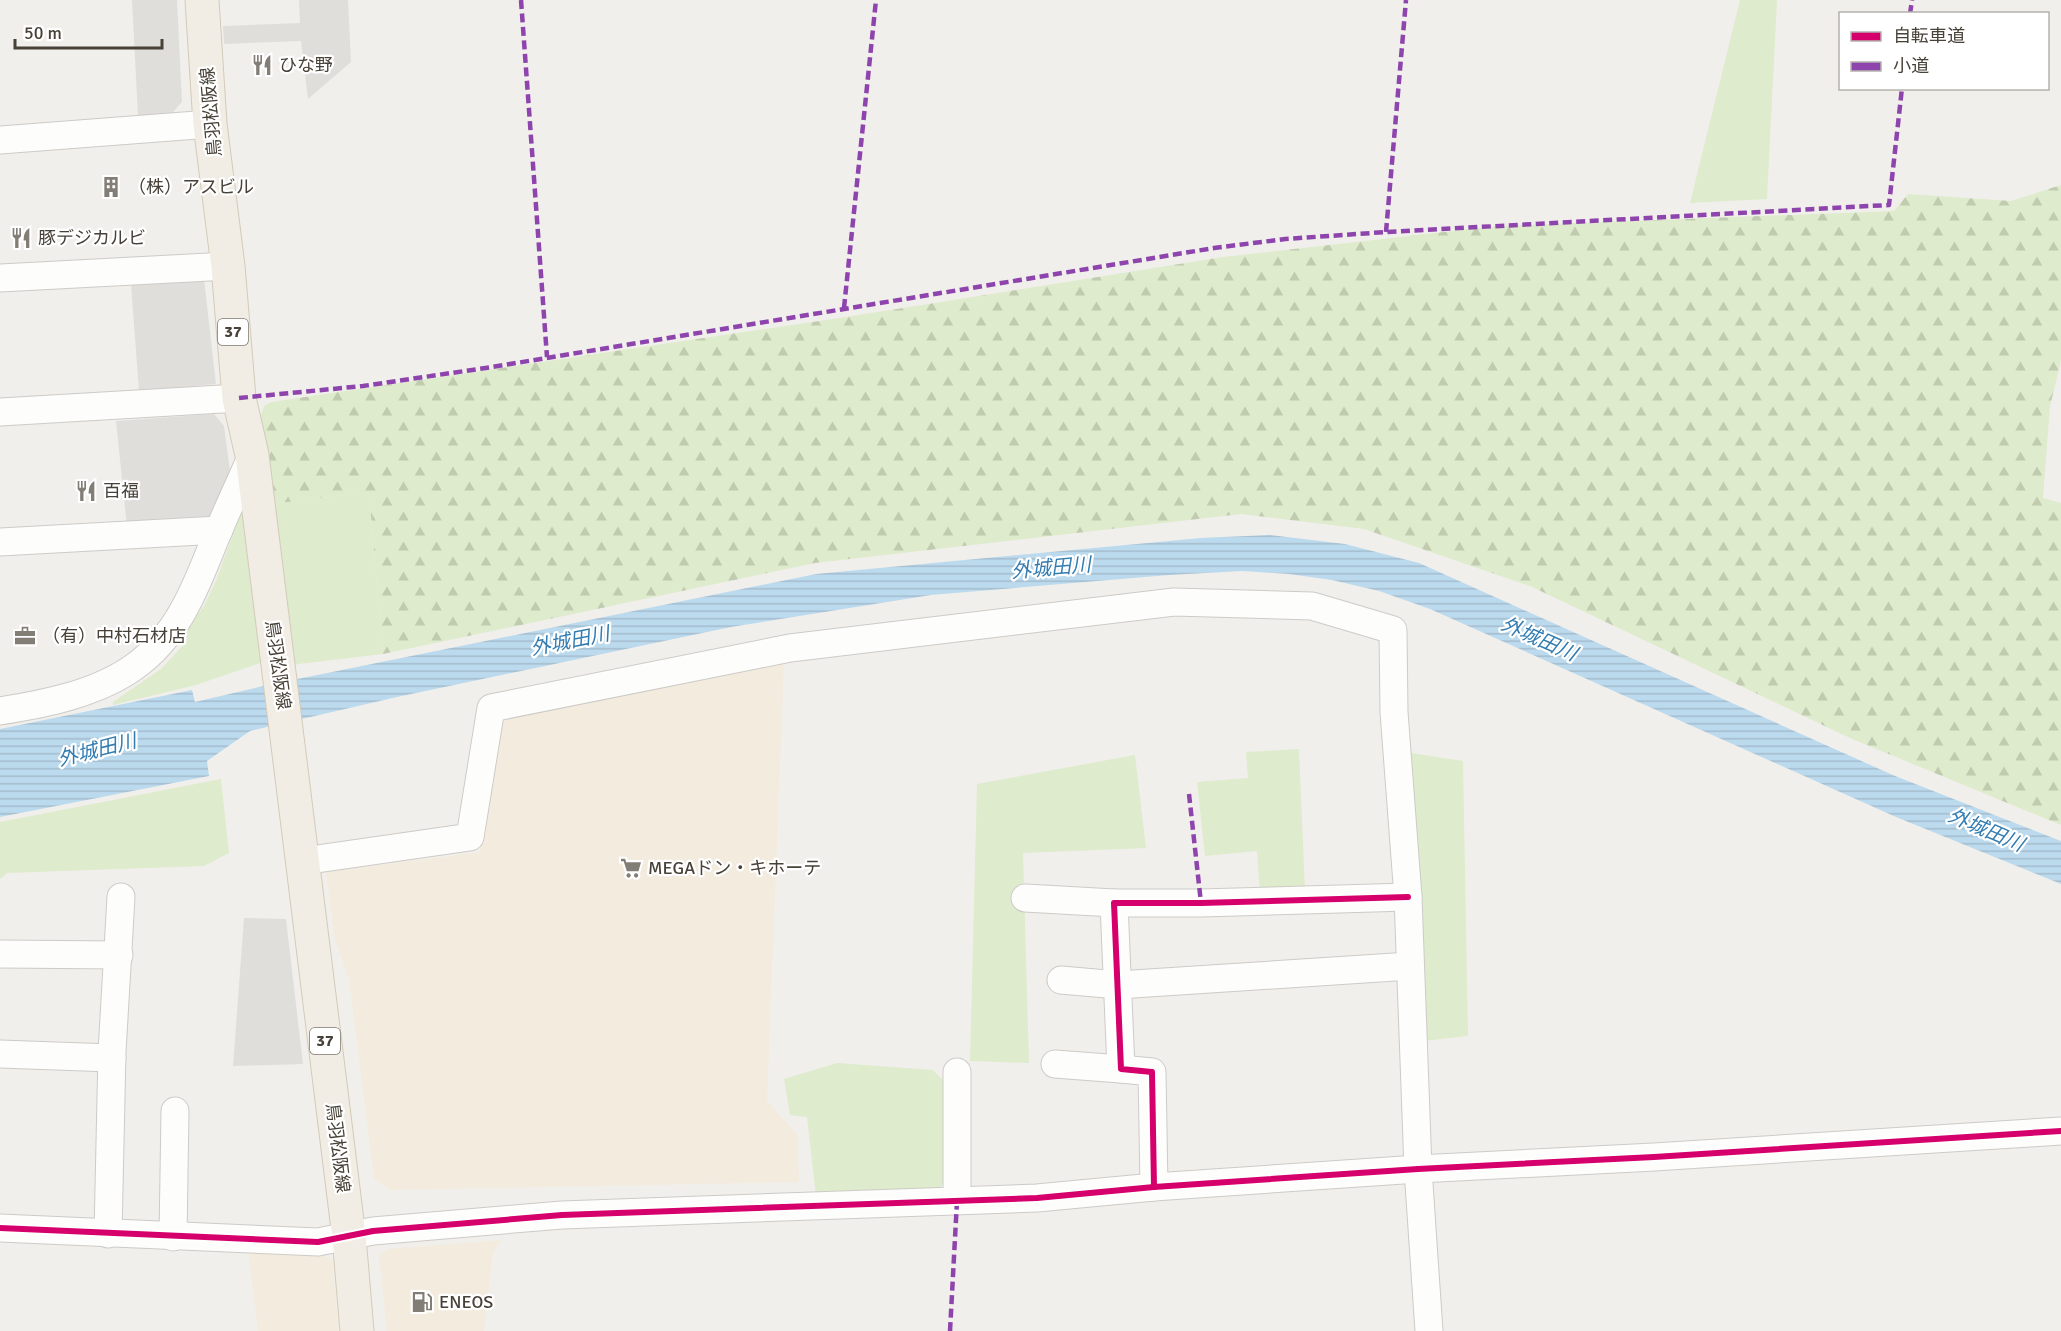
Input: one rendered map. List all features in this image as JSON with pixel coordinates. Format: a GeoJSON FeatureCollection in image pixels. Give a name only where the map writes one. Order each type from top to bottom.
{"type":"FeatureCollection","features":[{"type":"Feature","properties":{"kind":"main road","name":"鳥羽松阪線"},"geometry":{"type":"LineString","coordinates":[[202,0],[210,124],[228,266],[238,398],[252,455],[290,752],[349,1237],[357,1331]]}},
{"type":"Feature","properties":{"kind":"street"},"geometry":{"type":"LineString","coordinates":[[0,140],[210,124]]}},
{"type":"Feature","properties":{"kind":"street"},"geometry":{"type":"LineString","coordinates":[[0,278],[228,266]]}},
{"type":"Feature","properties":{"kind":"street"},"geometry":{"type":"LineString","coordinates":[[0,412],[238,398]]}},
{"type":"Feature","properties":{"kind":"street"},"geometry":{"type":"LineString","coordinates":[[0,711],[45,702],[87,690],[135,667],[156,648],[184,612],[204,571],[219,530],[252,455]]}},
{"type":"Feature","properties":{"kind":"street"},"geometry":{"type":"LineString","coordinates":[[0,542],[219,530]]}},
{"type":"Feature","properties":{"kind":"street"},"geometry":{"type":"LineString","coordinates":[[303,861],[470,837],[491,708],[790,648],[1174,602],[1312,606],[1393,630],[1394,712],[1408,897],[1419,1169],[1429,1331]]}},
{"type":"Feature","properties":{"kind":"street"},"geometry":{"type":"LineString","coordinates":[[108,1234],[112,1058],[121,897]]}},
{"type":"Feature","properties":{"kind":"street"},"geometry":{"type":"LineString","coordinates":[[1024,898],[1114,903],[1201,903],[1408,897]]}},
{"type":"Feature","properties":{"kind":"street"},"geometry":{"type":"LineString","coordinates":[[1114,903],[1121,1069]]}},
{"type":"Feature","properties":{"kind":"street"},"geometry":{"type":"LineString","coordinates":[[0,954],[119,955]]}},
{"type":"Feature","properties":{"kind":"street"},"geometry":{"type":"LineString","coordinates":[[1061,980],[1118,985],[1410,966]]}},
{"type":"Feature","properties":{"kind":"street"},"geometry":{"type":"LineString","coordinates":[[0,1054],[112,1058]]}},
{"type":"Feature","properties":{"kind":"street"},"geometry":{"type":"LineString","coordinates":[[1055,1064],[1152,1072],[1154,1187]]}},
{"type":"Feature","properties":{"kind":"street"},"geometry":{"type":"LineString","coordinates":[[957,1072],[957,1201]]}},
{"type":"Feature","properties":{"kind":"street"},"geometry":{"type":"LineString","coordinates":[[173,1237],[175,1111]]}},
{"type":"Feature","properties":{"kind":"street"},"geometry":{"type":"LineString","coordinates":[[0,1228],[318,1242],[373,1231],[562,1215],[1037,1198],[1154,1187],[1419,1169],[1654,1157],[2061,1131]]}},
{"type":"Feature","properties":{"kind":"shaded area"},"geometry":{"type":"Polygon","coordinates":[[[132,0],[177,0],[182,102],[171,114],[138,116],[132,0]]]}},
{"type":"Feature","properties":{"kind":"shaded area"},"geometry":{"type":"Polygon","coordinates":[[[299,0],[348,0],[351,62],[308,99],[301,41],[224,44],[223,26],[300,23],[299,0]]]}},
{"type":"Feature","properties":{"kind":"shaded area"},"geometry":{"type":"Polygon","coordinates":[[[204,279],[216,384],[139,391],[131,284],[204,279]]]}},
{"type":"Feature","properties":{"kind":"shaded area"},"geometry":{"type":"Polygon","coordinates":[[[214,414],[224,426],[232,487],[216,522],[127,527],[116,421],[214,414]]]}},
{"type":"Feature","properties":{"kind":"shaded area"},"geometry":{"type":"Polygon","coordinates":[[[784,660],[767,1101],[797,1134],[799,1182],[390,1190],[374,1178],[349,979],[335,940],[326,872],[480,852],[497,720],[784,660]]]}},
{"type":"Feature","properties":{"kind":"shaded area"},"geometry":{"type":"Polygon","coordinates":[[[244,918],[286,919],[303,1064],[233,1066],[244,918]]]}},
{"type":"Feature","properties":{"kind":"shaded area"},"geometry":{"type":"Polygon","coordinates":[[[501,1240],[493,1253],[484,1331],[387,1331],[379,1256],[388,1249],[501,1240]]]}},
{"type":"Feature","properties":{"kind":"shaded area"},"geometry":{"type":"Polygon","coordinates":[[[248,1250],[320,1251],[332,1261],[339,1331],[258,1331],[248,1250]]]}},
{"type":"Feature","properties":{"kind":"green space"},"geometry":{"type":"Polygon","coordinates":[[[1740,0],[1777,0],[1767,199],[1690,203],[1740,0]]]}},
{"type":"Feature","properties":{"kind":"green space"},"geometry":{"type":"Polygon","coordinates":[[[2061,185],[2061,361],[2050,406],[2043,498],[2061,503],[2061,825],[1852,739],[1530,586],[1364,529],[1241,514],[815,563],[383,654],[369,492],[271,504],[259,421],[264,406],[271,402],[846,317],[1223,257],[1497,226],[1894,211],[1908,194],[2011,201],[2061,185]]]}},
{"type":"Feature","properties":{"kind":"green space"},"geometry":{"type":"Polygon","coordinates":[[[243,490],[266,661],[196,685],[113,705],[113,702],[161,669],[187,641],[187,629],[204,606],[216,581],[234,531],[226,528],[243,490]]]}},
{"type":"Feature","properties":{"kind":"green space"},"geometry":{"type":"Polygon","coordinates":[[[369,492],[383,654],[290,665],[271,504],[369,492]]]}},
{"type":"Feature","properties":{"kind":"green space"},"geometry":{"type":"Polygon","coordinates":[[[1299,749],[1305,891],[1260,893],[1257,851],[1205,856],[1197,782],[1248,778],[1246,752],[1299,749]]]}},
{"type":"Feature","properties":{"kind":"green space"},"geometry":{"type":"Polygon","coordinates":[[[1411,753],[1463,761],[1468,1036],[1423,1041],[1411,753]]]}},
{"type":"Feature","properties":{"kind":"green space"},"geometry":{"type":"Polygon","coordinates":[[[1135,755],[1146,848],[1023,853],[1029,1063],[970,1061],[977,784],[1135,755]]]}},
{"type":"Feature","properties":{"kind":"green space"},"geometry":{"type":"Polygon","coordinates":[[[221,779],[229,853],[204,866],[7,873],[0,879],[0,822],[221,779]]]}},
{"type":"Feature","properties":{"kind":"green space"},"geometry":{"type":"Polygon","coordinates":[[[837,1063],[933,1070],[951,1089],[947,1178],[935,1194],[816,1197],[807,1117],[790,1115],[784,1079],[837,1063]]]}},
{"type":"Feature","properties":{"kind":"water","name":"外城田川"},"geometry":{"type":"Polygon","coordinates":[[[1270,535],[1345,544],[1419,563],[1895,776],[2061,841],[2061,884],[1896,817],[1430,609],[1379,591],[1332,580],[1243,571],[931,595],[731,627],[397,697],[250,731],[207,761],[209,776],[0,817],[0,729],[192,690],[195,702],[268,685],[816,574],[1201,538],[1270,535]]]}},
{"type":"Feature","properties":{"kind":"marked path"},"geometry":{"type":"LineString","coordinates":[[521,0],[547,357]]}},
{"type":"Feature","properties":{"kind":"marked path"},"geometry":{"type":"LineString","coordinates":[[844,308],[876,0]]}},
{"type":"Feature","properties":{"kind":"marked path"},"geometry":{"type":"LineString","coordinates":[[1386,232],[1406,0]]}},
{"type":"Feature","properties":{"kind":"marked path"},"geometry":{"type":"LineString","coordinates":[[1910,12],[1912,0]]}},
{"type":"Feature","properties":{"kind":"marked path"},"geometry":{"type":"LineString","coordinates":[[239,398],[363,386],[492,367],[1214,248],[1285,239],[1889,205],[1902,90]]}},
{"type":"Feature","properties":{"kind":"marked path"},"geometry":{"type":"LineString","coordinates":[[1189,794],[1201,903]]}},
{"type":"Feature","properties":{"kind":"marked path"},"geometry":{"type":"LineString","coordinates":[[950,1331],[957,1201]]}},
{"type":"Feature","properties":{"kind":"cycle path"},"geometry":{"type":"LineString","coordinates":[[1154,1187],[1152,1072],[1121,1069],[1114,903],[1408,897]]}},
{"type":"Feature","properties":{"kind":"cycle path"},"geometry":{"type":"LineString","coordinates":[[0,1228],[318,1242],[373,1231],[562,1215],[1037,1198],[1154,1187],[1418,1169],[1654,1157],[2061,1131]]}},
{"type":"Feature","properties":{"kind":"place","name":"ひな野"},"geometry":{"type":"Point","coordinates":[262,65]}},
{"type":"Feature","properties":{"kind":"place","name":"（株）アスビル"},"geometry":{"type":"Point","coordinates":[111,187]}},
{"type":"Feature","properties":{"kind":"place","name":"豚デジカルビ"},"geometry":{"type":"Point","coordinates":[21,238]}},
{"type":"Feature","properties":{"kind":"place","name":"百福"},"geometry":{"type":"Point","coordinates":[86,491]}},
{"type":"Feature","properties":{"kind":"place","name":"（有）中村石材店"},"geometry":{"type":"Point","coordinates":[25,636]}},
{"type":"Feature","properties":{"kind":"place","name":"MEGAドン・キホーテ"},"geometry":{"type":"Point","coordinates":[631,868]}},
{"type":"Feature","properties":{"kind":"place","name":"ENEOS"},"geometry":{"type":"Point","coordinates":[422,1302]}}]}
